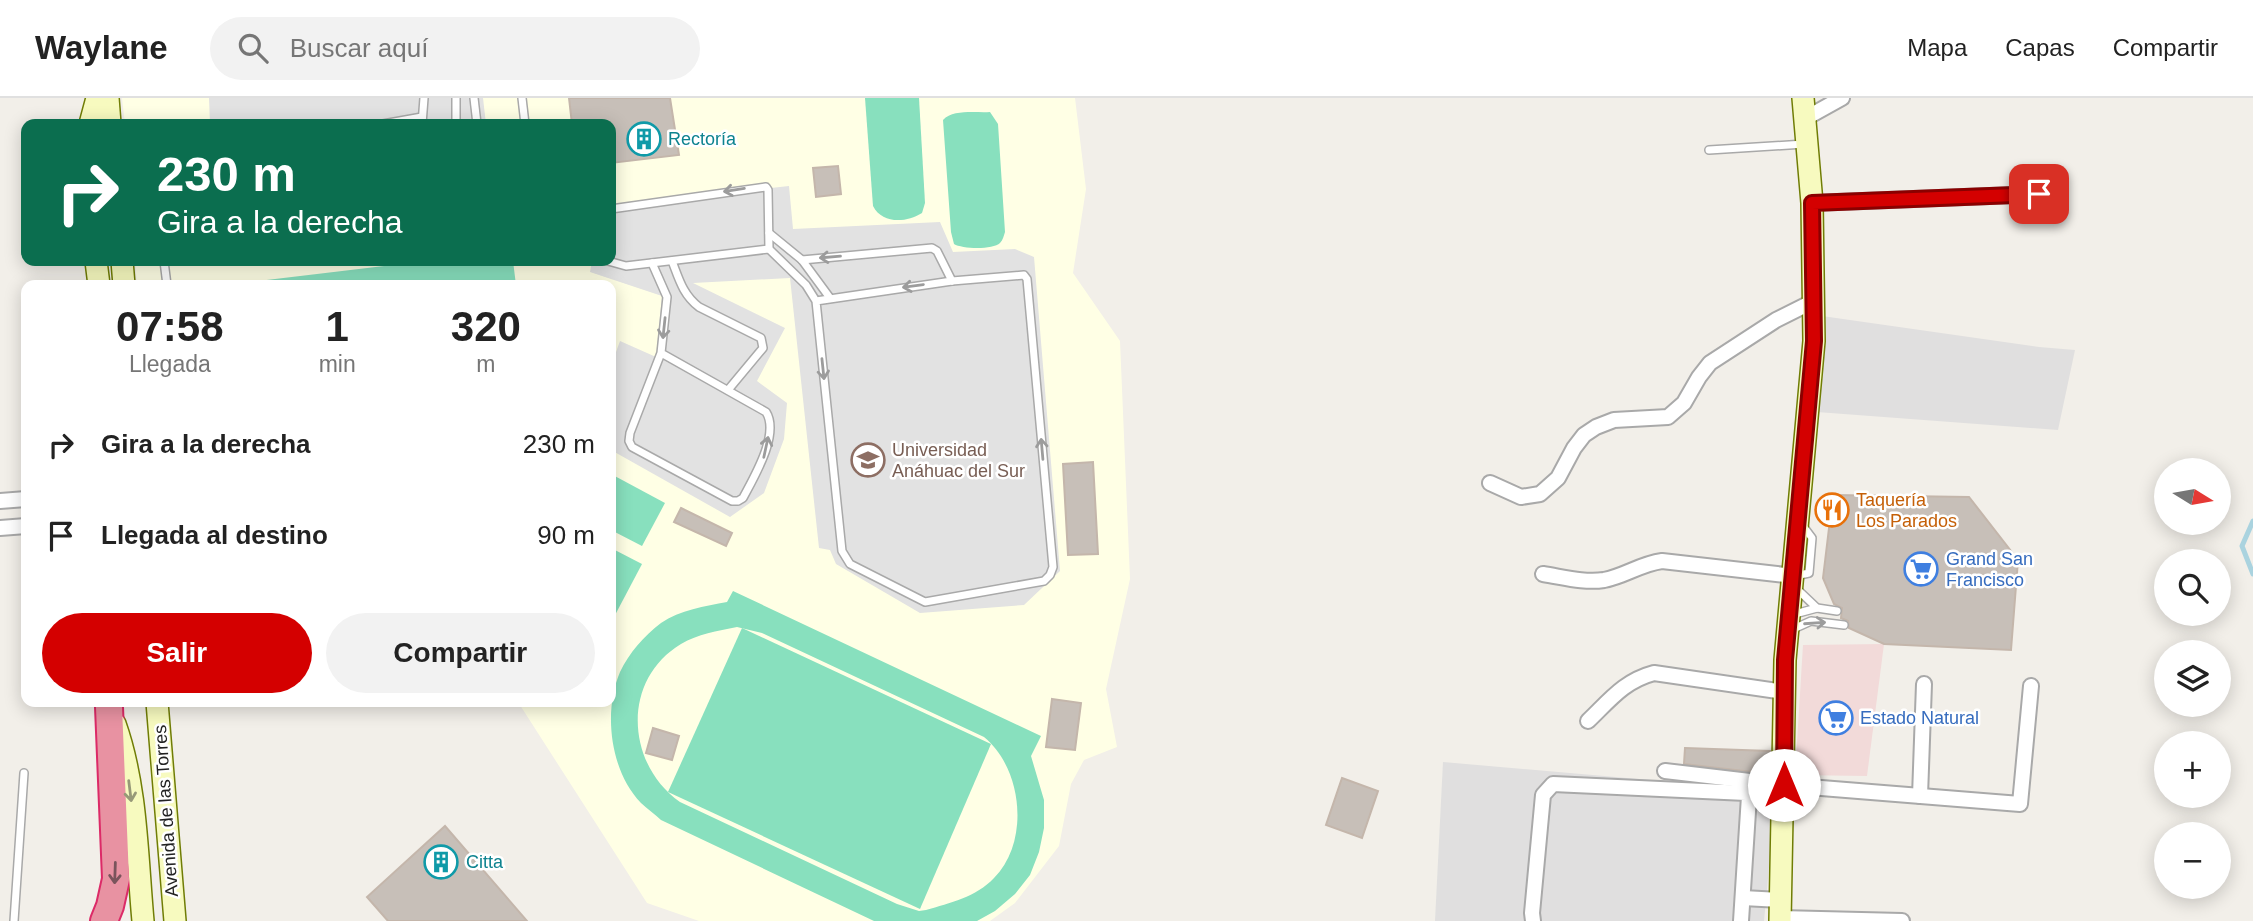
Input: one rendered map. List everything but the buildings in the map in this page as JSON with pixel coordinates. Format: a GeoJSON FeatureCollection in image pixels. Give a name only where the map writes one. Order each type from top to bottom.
{"type":"FeatureCollection","features":[{"type":"Feature","properties":{"kind":"highway"},"geometry":{"type":"LineString","coordinates":[[104,921],[116,879],[109,707]]}},
{"type":"Feature","properties":{"kind":"main road"},"geometry":{"type":"LineString","coordinates":[[91,119],[97,98]]}},
{"type":"Feature","properties":{"kind":"main road"},"geometry":{"type":"LineString","coordinates":[[108,98],[110,119]]}},
{"type":"Feature","properties":{"kind":"main road"},"geometry":{"type":"LineString","coordinates":[[1780,913],[1784,692],[1788,624],[1814,341],[1812,203],[1805,108]]}},
{"type":"Feature","properties":{"kind":"main road","name":"Avenida de las Torres"},"geometry":{"type":"LineString","coordinates":[[110,707],[124,748],[143,921]]}},
{"type":"Feature","properties":{"kind":"main road","name":"Avenida de las Torres"},"geometry":{"type":"LineString","coordinates":[[158,707],[174,921]]}},
{"type":"Feature","properties":{"kind":"street"},"geometry":{"type":"LineString","coordinates":[[1805,108],[1842,98]]}},
{"type":"Feature","properties":{"kind":"street"},"geometry":{"type":"LineString","coordinates":[[1812,203],[2039,194]]}},
{"type":"Feature","properties":{"kind":"street"},"geometry":{"type":"LineString","coordinates":[[1490,483],[1521,497],[1540,494],[1558,478],[1574,447],[1584,435],[1596,427],[1614,421],[1668,417],[1685,403],[1710,363],[1776,320],[1814,301]]}},
{"type":"Feature","properties":{"kind":"street"},"geometry":{"type":"LineString","coordinates":[[0,501],[21,499]]}},
{"type":"Feature","properties":{"kind":"street"},"geometry":{"type":"LineString","coordinates":[[0,528],[21,526]]}},
{"type":"Feature","properties":{"kind":"street"},"geometry":{"type":"LineString","coordinates":[[1543,574],[1587,581],[1605,580],[1647,563],[1662,561],[1794,581]]}},
{"type":"Feature","properties":{"kind":"street"},"geometry":{"type":"LineString","coordinates":[[1588,721],[1623,687],[1638,677],[1654,673],[1784,692]]}},
{"type":"Feature","properties":{"kind":"street"},"geometry":{"type":"LineString","coordinates":[[1920,796],[1924,684]]}},
{"type":"Feature","properties":{"kind":"street"},"geometry":{"type":"LineString","coordinates":[[1665,771],[1784,785],[2020,804],[2031,686]]}},
{"type":"Feature","properties":{"kind":"street"},"geometry":{"type":"LineString","coordinates":[[1533,921],[1543,795],[1553,784],[1746,793],[1750,802],[1741,921]]}},
{"type":"Feature","properties":{"kind":"street"},"geometry":{"type":"LineString","coordinates":[[1743,898],[1780,913],[1902,921]]}},
{"type":"Feature","properties":{"kind":"lane"},"geometry":{"type":"LineString","coordinates":[[422,119],[424,98]]}},
{"type":"Feature","properties":{"kind":"lane"},"geometry":{"type":"LineString","coordinates":[[456,98],[456,119]]}},
{"type":"Feature","properties":{"kind":"lane"},"geometry":{"type":"LineString","coordinates":[[474,98],[476,119]]}},
{"type":"Feature","properties":{"kind":"lane"},"geometry":{"type":"LineString","coordinates":[[522,98],[525,119]]}},
{"type":"Feature","properties":{"kind":"lane"},"geometry":{"type":"LineString","coordinates":[[1709,150],[1808,143]]}},
{"type":"Feature","properties":{"kind":"lane"},"geometry":{"type":"LineString","coordinates":[[616,208],[763,186],[768,190],[769,249],[806,285],[816,301],[842,551],[850,564],[925,602],[1044,581],[1050,575],[1052,567],[1027,279],[1024,275],[952,281],[816,301]]}},
{"type":"Feature","properties":{"kind":"lane"},"geometry":{"type":"LineString","coordinates":[[769,233],[802,260],[830,298]]}},
{"type":"Feature","properties":{"kind":"lane"},"geometry":{"type":"LineString","coordinates":[[802,260],[932,248],[937,251],[952,281]]}},
{"type":"Feature","properties":{"kind":"lane"},"geometry":{"type":"LineString","coordinates":[[616,263],[626,266],[769,249]]}},
{"type":"Feature","properties":{"kind":"lane"},"geometry":{"type":"LineString","coordinates":[[672,261],[683,291],[691,301],[761,338],[763,342],[763,348],[728,390]]}},
{"type":"Feature","properties":{"kind":"lane"},"geometry":{"type":"LineString","coordinates":[[652,263],[667,297],[661,353],[629,441],[632,447],[732,501],[738,501],[743,498],[763,459],[771,425],[766,412],[661,353]]}},
{"type":"Feature","properties":{"kind":"lane"},"geometry":{"type":"LineString","coordinates":[[1794,581],[1817,608]]}},
{"type":"Feature","properties":{"kind":"lane"},"geometry":{"type":"LineString","coordinates":[[1788,624],[1817,608],[1837,611]]}},
{"type":"Feature","properties":{"kind":"lane"},"geometry":{"type":"LineString","coordinates":[[1788,624],[1811,621],[1844,625]]}},
{"type":"Feature","properties":{"kind":"lane"},"geometry":{"type":"LineString","coordinates":[[13,921],[24,773]]}},
{"type":"Feature","properties":{"kind":"shaded area","name":"Universidad Anáhuac del Sur"},"geometry":{"type":"Polygon","coordinates":[[[122,98],[1075,98],[1086,189],[1073,273],[1120,341],[1130,579],[1106,689],[1117,747],[1084,760],[1071,784],[1059,846],[1015,903],[990,921],[699,921],[647,903],[521,707],[616,707],[616,280],[137,280],[135,266],[616,266],[616,119],[124,119],[122,98]]]}},
{"type":"Feature","properties":{"kind":"shaded area"},"geometry":{"type":"Polygon","coordinates":[[[209,98],[483,98],[485,119],[210,119],[209,98]]]}},
{"type":"Feature","properties":{"kind":"shaded area"},"geometry":{"type":"Polygon","coordinates":[[[789,186],[793,229],[940,222],[953,252],[1015,249],[1034,257],[1060,571],[1024,605],[920,613],[836,564],[830,550],[819,548],[790,278],[693,283],[785,328],[757,381],[787,403],[784,439],[764,493],[730,517],[616,453],[616,352],[620,341],[656,357],[662,296],[590,272],[591,266],[616,266],[616,204],[789,186]]]}},
{"type":"Feature","properties":{"kind":"shaded area"},"geometry":{"type":"Polygon","coordinates":[[[1822,316],[2075,350],[2058,430],[1817,412],[1822,316]]]}},
{"type":"Feature","properties":{"kind":"shaded area"},"geometry":{"type":"Polygon","coordinates":[[[1884,644],[1867,776],[1795,775],[1803,645],[1884,644]]]}},
{"type":"Feature","properties":{"kind":"shaded area"},"geometry":{"type":"Polygon","coordinates":[[[1443,762],[1776,791],[1764,921],[1435,921],[1443,762]]]}},
{"type":"Feature","properties":{"kind":"green space"},"geometry":{"type":"Polygon","coordinates":[[[865,98],[919,98],[925,203],[922,213],[909,219],[888,219],[873,206],[865,98]]]}},
{"type":"Feature","properties":{"kind":"green space"},"geometry":{"type":"Polygon","coordinates":[[[990,112],[998,124],[1005,232],[1001,242],[996,245],[984,248],[964,247],[954,244],[951,232],[943,120],[953,114],[990,112]]]}},
{"type":"Feature","properties":{"kind":"green space"},"geometry":{"type":"Polygon","coordinates":[[[384,266],[514,266],[515,280],[266,280],[384,266]]]}},
{"type":"Feature","properties":{"kind":"green space"},"geometry":{"type":"Polygon","coordinates":[[[616,477],[665,503],[642,546],[616,533],[616,477]]]}},
{"type":"Feature","properties":{"kind":"green space"},"geometry":{"type":"Polygon","coordinates":[[[616,551],[642,564],[616,613],[616,551]]]}},
{"type":"Feature","properties":{"kind":"green space"},"geometry":{"type":"Polygon","coordinates":[[[733,591],[1041,736],[1031,756],[1044,800],[1044,828],[1030,875],[1015,894],[995,911],[977,921],[874,921],[661,820],[641,803],[622,775],[612,740],[612,707],[616,707],[616,685],[628,658],[649,633],[668,619],[701,607],[727,602],[733,591]],[[737,627],[694,638],[681,644],[662,660],[648,679],[640,700],[638,722],[641,745],[649,766],[662,786],[680,802],[897,904],[919,911],[962,898],[987,885],[1006,863],[1013,845],[1017,826],[1014,786],[1007,767],[984,737],[762,633],[737,627]]]}},
{"type":"Feature","properties":{"kind":"green space"},"geometry":{"type":"Polygon","coordinates":[[[742,628],[991,744],[920,909],[668,792],[742,628]]]}},
{"type":"Feature","properties":{"kind":"waterway"},"geometry":{"type":"LineString","coordinates":[[2253,521],[2242,546],[2253,574]]}},
{"type":"Feature","properties":{"kind":"place","name":"Rectoría"},"geometry":{"type":"Point","coordinates":[644,139]}},
{"type":"Feature","properties":{"kind":"place","name":"Universidad Anáhuac del Sur"},"geometry":{"type":"Point","coordinates":[868,460]}},
{"type":"Feature","properties":{"kind":"place","name":"Taquería Los Parados"},"geometry":{"type":"Point","coordinates":[1832,510]}},
{"type":"Feature","properties":{"kind":"place","name":"Grand San Francisco"},"geometry":{"type":"Point","coordinates":[1921,569]}},
{"type":"Feature","properties":{"kind":"place","name":"Estado Natural"},"geometry":{"type":"Point","coordinates":[1836,718]}},
{"type":"Feature","properties":{"kind":"place","name":"Citta"},"geometry":{"type":"Point","coordinates":[441,862]}},
{"type":"Feature","properties":{"kind":"route"},"geometry":{"type":"LineString","coordinates":[[1784,785],[1785,660],[1814,341],[1812,203],[2039,194]]}}]}
